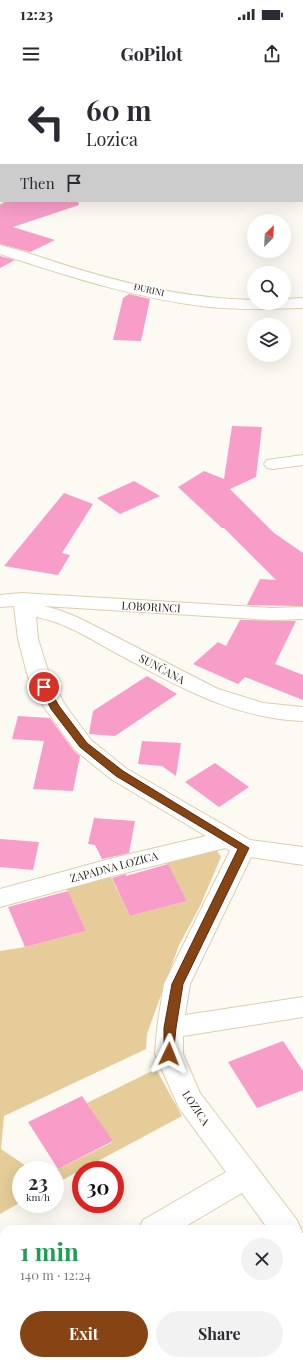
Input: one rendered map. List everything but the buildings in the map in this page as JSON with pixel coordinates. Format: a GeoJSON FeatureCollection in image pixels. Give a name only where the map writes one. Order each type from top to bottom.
{"type":"FeatureCollection","features":[{"type":"Feature","properties":{"kind":"street","name":"ĐURINI"},"geometry":{"type":"LineString","coordinates":[[0,249],[69,271],[157,293],[208,302],[260,305],[303,303]]}},
{"type":"Feature","properties":{"kind":"street"},"geometry":{"type":"LineString","coordinates":[[273,464],[303,460]]}},
{"type":"Feature","properties":{"kind":"street"},"geometry":{"type":"LineString","coordinates":[[16,603],[39,677],[55,707],[83,745],[119,774],[236,843],[303,856]]}},
{"type":"Feature","properties":{"kind":"street","name":"LOBORINCI"},"geometry":{"type":"LineString","coordinates":[[16,603],[264,613],[303,613]]}},
{"type":"Feature","properties":{"kind":"street","name":"SUNČANA"},"geometry":{"type":"LineString","coordinates":[[16,603],[72,622],[210,695],[244,707],[280,714],[303,714]]}},
{"type":"Feature","properties":{"kind":"street","name":"ZAPADNA LOZICA"},"geometry":{"type":"LineString","coordinates":[[0,898],[113,866],[236,843]]}},
{"type":"Feature","properties":{"kind":"street","name":"LOZICA"},"geometry":{"type":"LineString","coordinates":[[236,843],[178,984],[170,1028],[169,1054],[189,1100],[283,1225]]}},
{"type":"Feature","properties":{"kind":"street"},"geometry":{"type":"LineString","coordinates":[[170,1028],[303,1007]]}},
{"type":"Feature","properties":{"kind":"street"},"geometry":{"type":"LineString","coordinates":[[161,1225],[245,1176]]}},
{"type":"Feature","properties":{"kind":"shaded area"},"geometry":{"type":"Polygon","coordinates":[[[216,849],[221,857],[200,906],[179,945],[147,1034],[146,1049],[4,1116],[1,1149],[19,1161],[12,1161],[12,1207],[0,1214],[0,951],[25,947],[86,931],[66,887],[110,875],[130,916],[187,901],[166,861],[216,849]]]}},
{"type":"Feature","properties":{"kind":"shaded area"},"geometry":{"type":"Polygon","coordinates":[[[156,1069],[182,1116],[98,1161],[74,1161],[113,1142],[87,1103],[156,1069]]]}},
{"type":"Feature","properties":{"kind":"shaded area"},"geometry":{"type":"Polygon","coordinates":[[[72,1162],[72,1175],[64,1179],[64,1166],[72,1162]]]}},
{"type":"Feature","properties":{"kind":"route"},"geometry":{"type":"LineString","coordinates":[[44,687],[55,707],[83,745],[119,774],[244,848],[178,984],[170,1028],[169,1054]]}}]}
